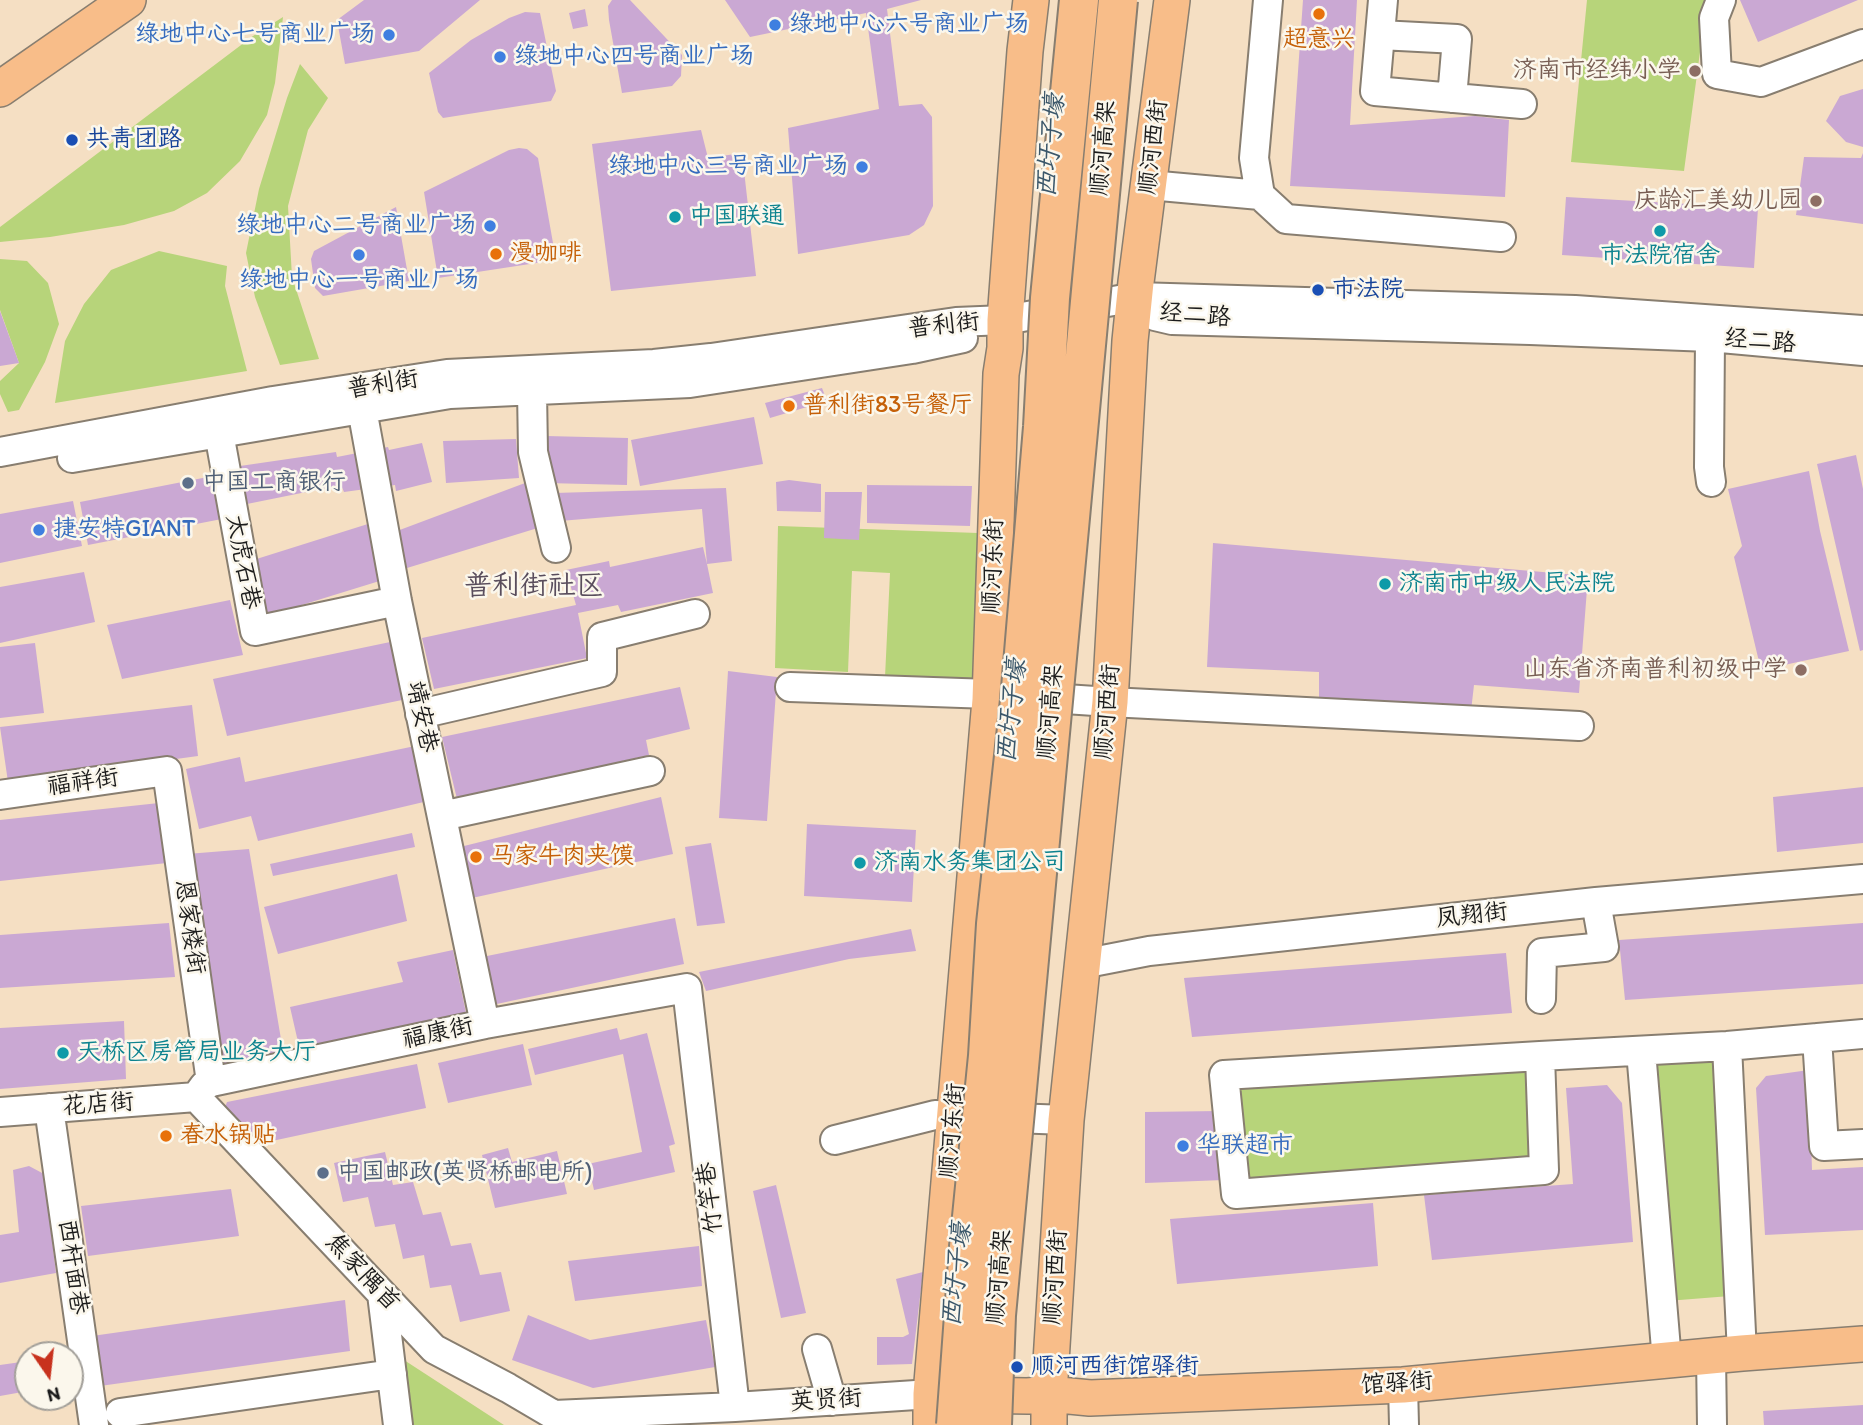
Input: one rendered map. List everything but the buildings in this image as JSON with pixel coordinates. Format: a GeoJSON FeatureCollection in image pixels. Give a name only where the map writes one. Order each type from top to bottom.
{"type":"FeatureCollection","features":[{"type":"Feature","properties":{"kind":"highway"},"geometry":{"type":"LineString","coordinates":[[1024,704],[1023,486],[1036,270],[1058,0]]}},
{"type":"Feature","properties":{"kind":"highway","name":"顺河高架"},"geometry":{"type":"LineString","coordinates":[[992,1425],[1024,704],[1050,298],[1079,0]]}},
{"type":"Feature","properties":{"kind":"highway","name":"顺河高架"},"geometry":{"type":"LineString","coordinates":[[938,1414],[969,1247],[988,1056],[996,924],[1118,0]]}},
{"type":"Feature","properties":{"kind":"highway"},"geometry":{"type":"LineString","coordinates":[[1024,704],[1078,602],[1098,447],[1141,0]]}},
{"type":"Feature","properties":{"kind":"main road"},"geometry":{"type":"LineString","coordinates":[[0,89],[128,0]]}},
{"type":"Feature","properties":{"kind":"main road","name":"顺河东街"},"geometry":{"type":"LineString","coordinates":[[938,1414],[954,1115],[1024,704],[1001,374],[1031,0]]}},
{"type":"Feature","properties":{"kind":"main road","name":"顺河西街"},"geometry":{"type":"LineString","coordinates":[[1049,1410],[1066,1120],[1110,702],[1129,355],[1172,0]]}},
{"type":"Feature","properties":{"kind":"main road","name":"馆驿街"},"geometry":{"type":"LineString","coordinates":[[938,1414],[1028,1396],[1049,1410],[1090,1398],[1403,1385],[1863,1344]]}},
{"type":"Feature","properties":{"kind":"street"},"geometry":{"type":"LineString","coordinates":[[1260,195],[1254,158],[1268,0]]}},
{"type":"Feature","properties":{"kind":"street"},"geometry":{"type":"LineString","coordinates":[[1383,0],[1373,103],[1452,98],[1521,104]]}},
{"type":"Feature","properties":{"kind":"street"},"geometry":{"type":"LineString","coordinates":[[1721,0],[1714,18],[1717,74],[1761,82],[1863,44]]}},
{"type":"Feature","properties":{"kind":"street"},"geometry":{"type":"LineString","coordinates":[[1380,35],[1457,39],[1452,98]]}},
{"type":"Feature","properties":{"kind":"street"},"geometry":{"type":"LineString","coordinates":[[1149,185],[1260,195],[1286,219],[1501,237]]}},
{"type":"Feature","properties":{"kind":"street"},"geometry":{"type":"LineString","coordinates":[[1005,320],[1136,296]]}},
{"type":"Feature","properties":{"kind":"street","name":"经二路"},"geometry":{"type":"LineString","coordinates":[[1136,296],[1575,310],[1863,330]]}},
{"type":"Feature","properties":{"kind":"street","name":"经二路"},"geometry":{"type":"LineString","coordinates":[[1136,296],[1146,311],[1172,320],[1710,337],[1863,351]]}},
{"type":"Feature","properties":{"kind":"street","name":"普利街"},"geometry":{"type":"LineString","coordinates":[[0,470],[450,394],[690,383],[958,340],[1005,320]]}},
{"type":"Feature","properties":{"kind":"street","name":"普利街"},"geometry":{"type":"LineString","coordinates":[[0,452],[273,401],[447,374],[688,361],[956,322],[1005,320]]}},
{"type":"Feature","properties":{"kind":"street"},"geometry":{"type":"LineString","coordinates":[[1710,337],[1709,467],[1712,482]]}},
{"type":"Feature","properties":{"kind":"street"},"geometry":{"type":"LineString","coordinates":[[532,391],[533,452],[556,548]]}},
{"type":"Feature","properties":{"kind":"street","name":"靖安巷"},"geometry":{"type":"LineString","coordinates":[[362,409],[397,601],[485,1024]]}},
{"type":"Feature","properties":{"kind":"street","name":"太虎石巷"},"geometry":{"type":"LineString","coordinates":[[219,433],[255,631],[397,601]]}},
{"type":"Feature","properties":{"kind":"street"},"geometry":{"type":"LineString","coordinates":[[420,714],[602,672],[603,637],[695,614]]}},
{"type":"Feature","properties":{"kind":"street"},"geometry":{"type":"LineString","coordinates":[[790,687],[1024,704],[1060,699],[1579,726]]}},
{"type":"Feature","properties":{"kind":"street","name":"福祥街"},"geometry":{"type":"LineString","coordinates":[[0,795],[167,771]]}},
{"type":"Feature","properties":{"kind":"street","name":"恩家楼街"},"geometry":{"type":"LineString","coordinates":[[167,771],[203,1090]]}},
{"type":"Feature","properties":{"kind":"street"},"geometry":{"type":"LineString","coordinates":[[442,816],[650,771]]}},
{"type":"Feature","properties":{"kind":"street","name":"凤翔街"},"geometry":{"type":"LineString","coordinates":[[1082,964],[1149,951],[1597,902],[1863,879]]}},
{"type":"Feature","properties":{"kind":"street"},"geometry":{"type":"LineString","coordinates":[[1541,999],[1542,953],[1604,947],[1597,902]]}},
{"type":"Feature","properties":{"kind":"street","name":"福康街"},"geometry":{"type":"LineString","coordinates":[[203,1090],[485,1024],[687,988]]}},
{"type":"Feature","properties":{"kind":"street","name":"竹竿巷"},"geometry":{"type":"LineString","coordinates":[[687,988],[735,1407]]}},
{"type":"Feature","properties":{"kind":"street"},"geometry":{"type":"LineString","coordinates":[[1541,1056],[1544,1170],[1236,1194],[1224,1074],[1541,1056],[1727,1046],[1863,1034]]}},
{"type":"Feature","properties":{"kind":"street"},"geometry":{"type":"LineString","coordinates":[[1817,1038],[1824,1146],[1863,1144]]}},
{"type":"Feature","properties":{"kind":"street"},"geometry":{"type":"LineString","coordinates":[[1712,1425],[1726,1355],[1727,1046]]}},
{"type":"Feature","properties":{"kind":"street"},"geometry":{"type":"LineString","coordinates":[[1641,1051],[1667,1361]]}},
{"type":"Feature","properties":{"kind":"street","name":"花店街"},"geometry":{"type":"LineString","coordinates":[[0,1112],[203,1090]]}},
{"type":"Feature","properties":{"kind":"street","name":"焦家隅首"},"geometry":{"type":"LineString","coordinates":[[203,1090],[382,1294],[434,1349],[554,1415]]}},
{"type":"Feature","properties":{"kind":"street","name":"西杆面巷"},"geometry":{"type":"LineString","coordinates":[[49,1108],[94,1425]]}},
{"type":"Feature","properties":{"kind":"street"},"geometry":{"type":"LineString","coordinates":[[835,1140],[935,1115],[1066,1120]]}},
{"type":"Feature","properties":{"kind":"street"},"geometry":{"type":"LineString","coordinates":[[382,1294],[398,1425]]}},
{"type":"Feature","properties":{"kind":"street"},"geometry":{"type":"LineString","coordinates":[[817,1349],[832,1401]]}},
{"type":"Feature","properties":{"kind":"street"},"geometry":{"type":"LineString","coordinates":[[120,1413],[392,1374]]}},
{"type":"Feature","properties":{"kind":"street"},"geometry":{"type":"LineString","coordinates":[[1403,1385],[1404,1425]]}},
{"type":"Feature","properties":{"kind":"street","name":"英贤街"},"geometry":{"type":"LineString","coordinates":[[554,1415],[832,1401],[938,1414]]}},
{"type":"Feature","properties":{"kind":"green space"},"geometry":{"type":"Polygon","coordinates":[[[1587,0],[1707,0],[1684,171],[1571,162],[1587,0]]]}},
{"type":"Feature","properties":{"kind":"green space"},"geometry":{"type":"Polygon","coordinates":[[[283,17],[275,83],[267,115],[240,161],[207,193],[174,211],[124,225],[0,242],[0,227],[253,36],[283,17]]]}},
{"type":"Feature","properties":{"kind":"green space"},"geometry":{"type":"Polygon","coordinates":[[[300,64],[328,98],[308,130],[288,206],[292,277],[319,359],[280,365],[255,297],[246,253],[259,189],[300,64]]]}},
{"type":"Feature","properties":{"kind":"green space"},"geometry":{"type":"Polygon","coordinates":[[[159,251],[227,266],[225,286],[247,371],[55,403],[65,341],[84,304],[111,270],[159,251]]]}},
{"type":"Feature","properties":{"kind":"green space"},"geometry":{"type":"Polygon","coordinates":[[[0,259],[27,261],[48,283],[59,324],[45,362],[19,410],[8,412],[0,394],[0,381],[19,363],[0,310],[0,259]]]}},
{"type":"Feature","properties":{"kind":"green space"},"geometry":{"type":"Polygon","coordinates":[[[778,526],[978,533],[973,682],[885,677],[890,573],[852,571],[848,672],[775,668],[778,526]]]}},
{"type":"Feature","properties":{"kind":"green space"},"geometry":{"type":"Polygon","coordinates":[[[1715,1060],[1730,1296],[1667,1301],[1654,1062],[1715,1060]]]}},
{"type":"Feature","properties":{"kind":"green space"},"geometry":{"type":"Polygon","coordinates":[[[1532,1067],[1530,1158],[1249,1181],[1239,1083],[1532,1067]]]}},
{"type":"Feature","properties":{"kind":"green space"},"geometry":{"type":"Polygon","coordinates":[[[404,1360],[504,1425],[410,1425],[404,1360]]]}},
{"type":"Feature","properties":{"kind":"place","name":"超意兴"},"geometry":{"type":"Point","coordinates":[1319,14]}},
{"type":"Feature","properties":{"kind":"place","name":"绿地中心六号商业广场"},"geometry":{"type":"Point","coordinates":[775,25]}},
{"type":"Feature","properties":{"kind":"place","name":"绿地中心七号商业广场"},"geometry":{"type":"Point","coordinates":[389,35]}},
{"type":"Feature","properties":{"kind":"place","name":"绿地中心四号商业广场"},"geometry":{"type":"Point","coordinates":[500,57]}},
{"type":"Feature","properties":{"kind":"place","name":"济南市经纬小学"},"geometry":{"type":"Point","coordinates":[1695,71]}},
{"type":"Feature","properties":{"kind":"place","name":"共青团路"},"geometry":{"type":"Point","coordinates":[72,140]}},
{"type":"Feature","properties":{"kind":"place","name":"绿地中心三号商业广场"},"geometry":{"type":"Point","coordinates":[862,167]}},
{"type":"Feature","properties":{"kind":"place","name":"庆龄汇美幼儿园"},"geometry":{"type":"Point","coordinates":[1816,201]}},
{"type":"Feature","properties":{"kind":"place","name":"中国联通"},"geometry":{"type":"Point","coordinates":[675,217]}},
{"type":"Feature","properties":{"kind":"place","name":"绿地中心二号商业广场"},"geometry":{"type":"Point","coordinates":[490,226]}},
{"type":"Feature","properties":{"kind":"place","name":"市法院宿舍"},"geometry":{"type":"Point","coordinates":[1660,231]}},
{"type":"Feature","properties":{"kind":"place","name":"漫咖啡"},"geometry":{"type":"Point","coordinates":[496,254]}},
{"type":"Feature","properties":{"kind":"place","name":"绿地中心一号商业广场"},"geometry":{"type":"Point","coordinates":[359,255]}},
{"type":"Feature","properties":{"kind":"place","name":"市法院"},"geometry":{"type":"Point","coordinates":[1318,290]}},
{"type":"Feature","properties":{"kind":"place","name":"普利街83号餐厅"},"geometry":{"type":"Point","coordinates":[789,406]}},
{"type":"Feature","properties":{"kind":"place","name":"中国工商银行"},"geometry":{"type":"Point","coordinates":[188,483]}},
{"type":"Feature","properties":{"kind":"place","name":"捷安特GIANT"},"geometry":{"type":"Point","coordinates":[39,530]}},
{"type":"Feature","properties":{"kind":"place","name":"济南市中级人民法院"},"geometry":{"type":"Point","coordinates":[1385,584]}},
{"type":"Feature","properties":{"kind":"place","name":"山东省济南普利初级中学"},"geometry":{"type":"Point","coordinates":[1801,670]}},
{"type":"Feature","properties":{"kind":"place","name":"马家牛肉夹馍"},"geometry":{"type":"Point","coordinates":[476,857]}},
{"type":"Feature","properties":{"kind":"place","name":"济南水务集团公司"},"geometry":{"type":"Point","coordinates":[860,863]}},
{"type":"Feature","properties":{"kind":"place","name":"天桥区房管局业务大厅"},"geometry":{"type":"Point","coordinates":[63,1053]}},
{"type":"Feature","properties":{"kind":"place","name":"春水锅贴"},"geometry":{"type":"Point","coordinates":[166,1136]}},
{"type":"Feature","properties":{"kind":"place","name":"华联超市"},"geometry":{"type":"Point","coordinates":[1183,1146]}},
{"type":"Feature","properties":{"kind":"place","name":"中国邮政(英贤桥邮电所)"},"geometry":{"type":"Point","coordinates":[323,1173]}},
{"type":"Feature","properties":{"kind":"place","name":"顺河西街馆驿街"},"geometry":{"type":"Point","coordinates":[1017,1367]}},
{"type":"Feature","properties":{"kind":"district","name":"普利街社区"},"geometry":{"type":"Point","coordinates":[534,587]}},
{"type":"Feature","properties":{"kind":"water label","name":"西圩子壕"},"geometry":{"type":"Point","coordinates":[1052,146]}},
{"type":"Feature","properties":{"kind":"water label","name":"西圩子壕"},"geometry":{"type":"Point","coordinates":[1013,711]}},
{"type":"Feature","properties":{"kind":"water label","name":"西圩子壕"},"geometry":{"type":"Point","coordinates":[958,1275]}}]}
